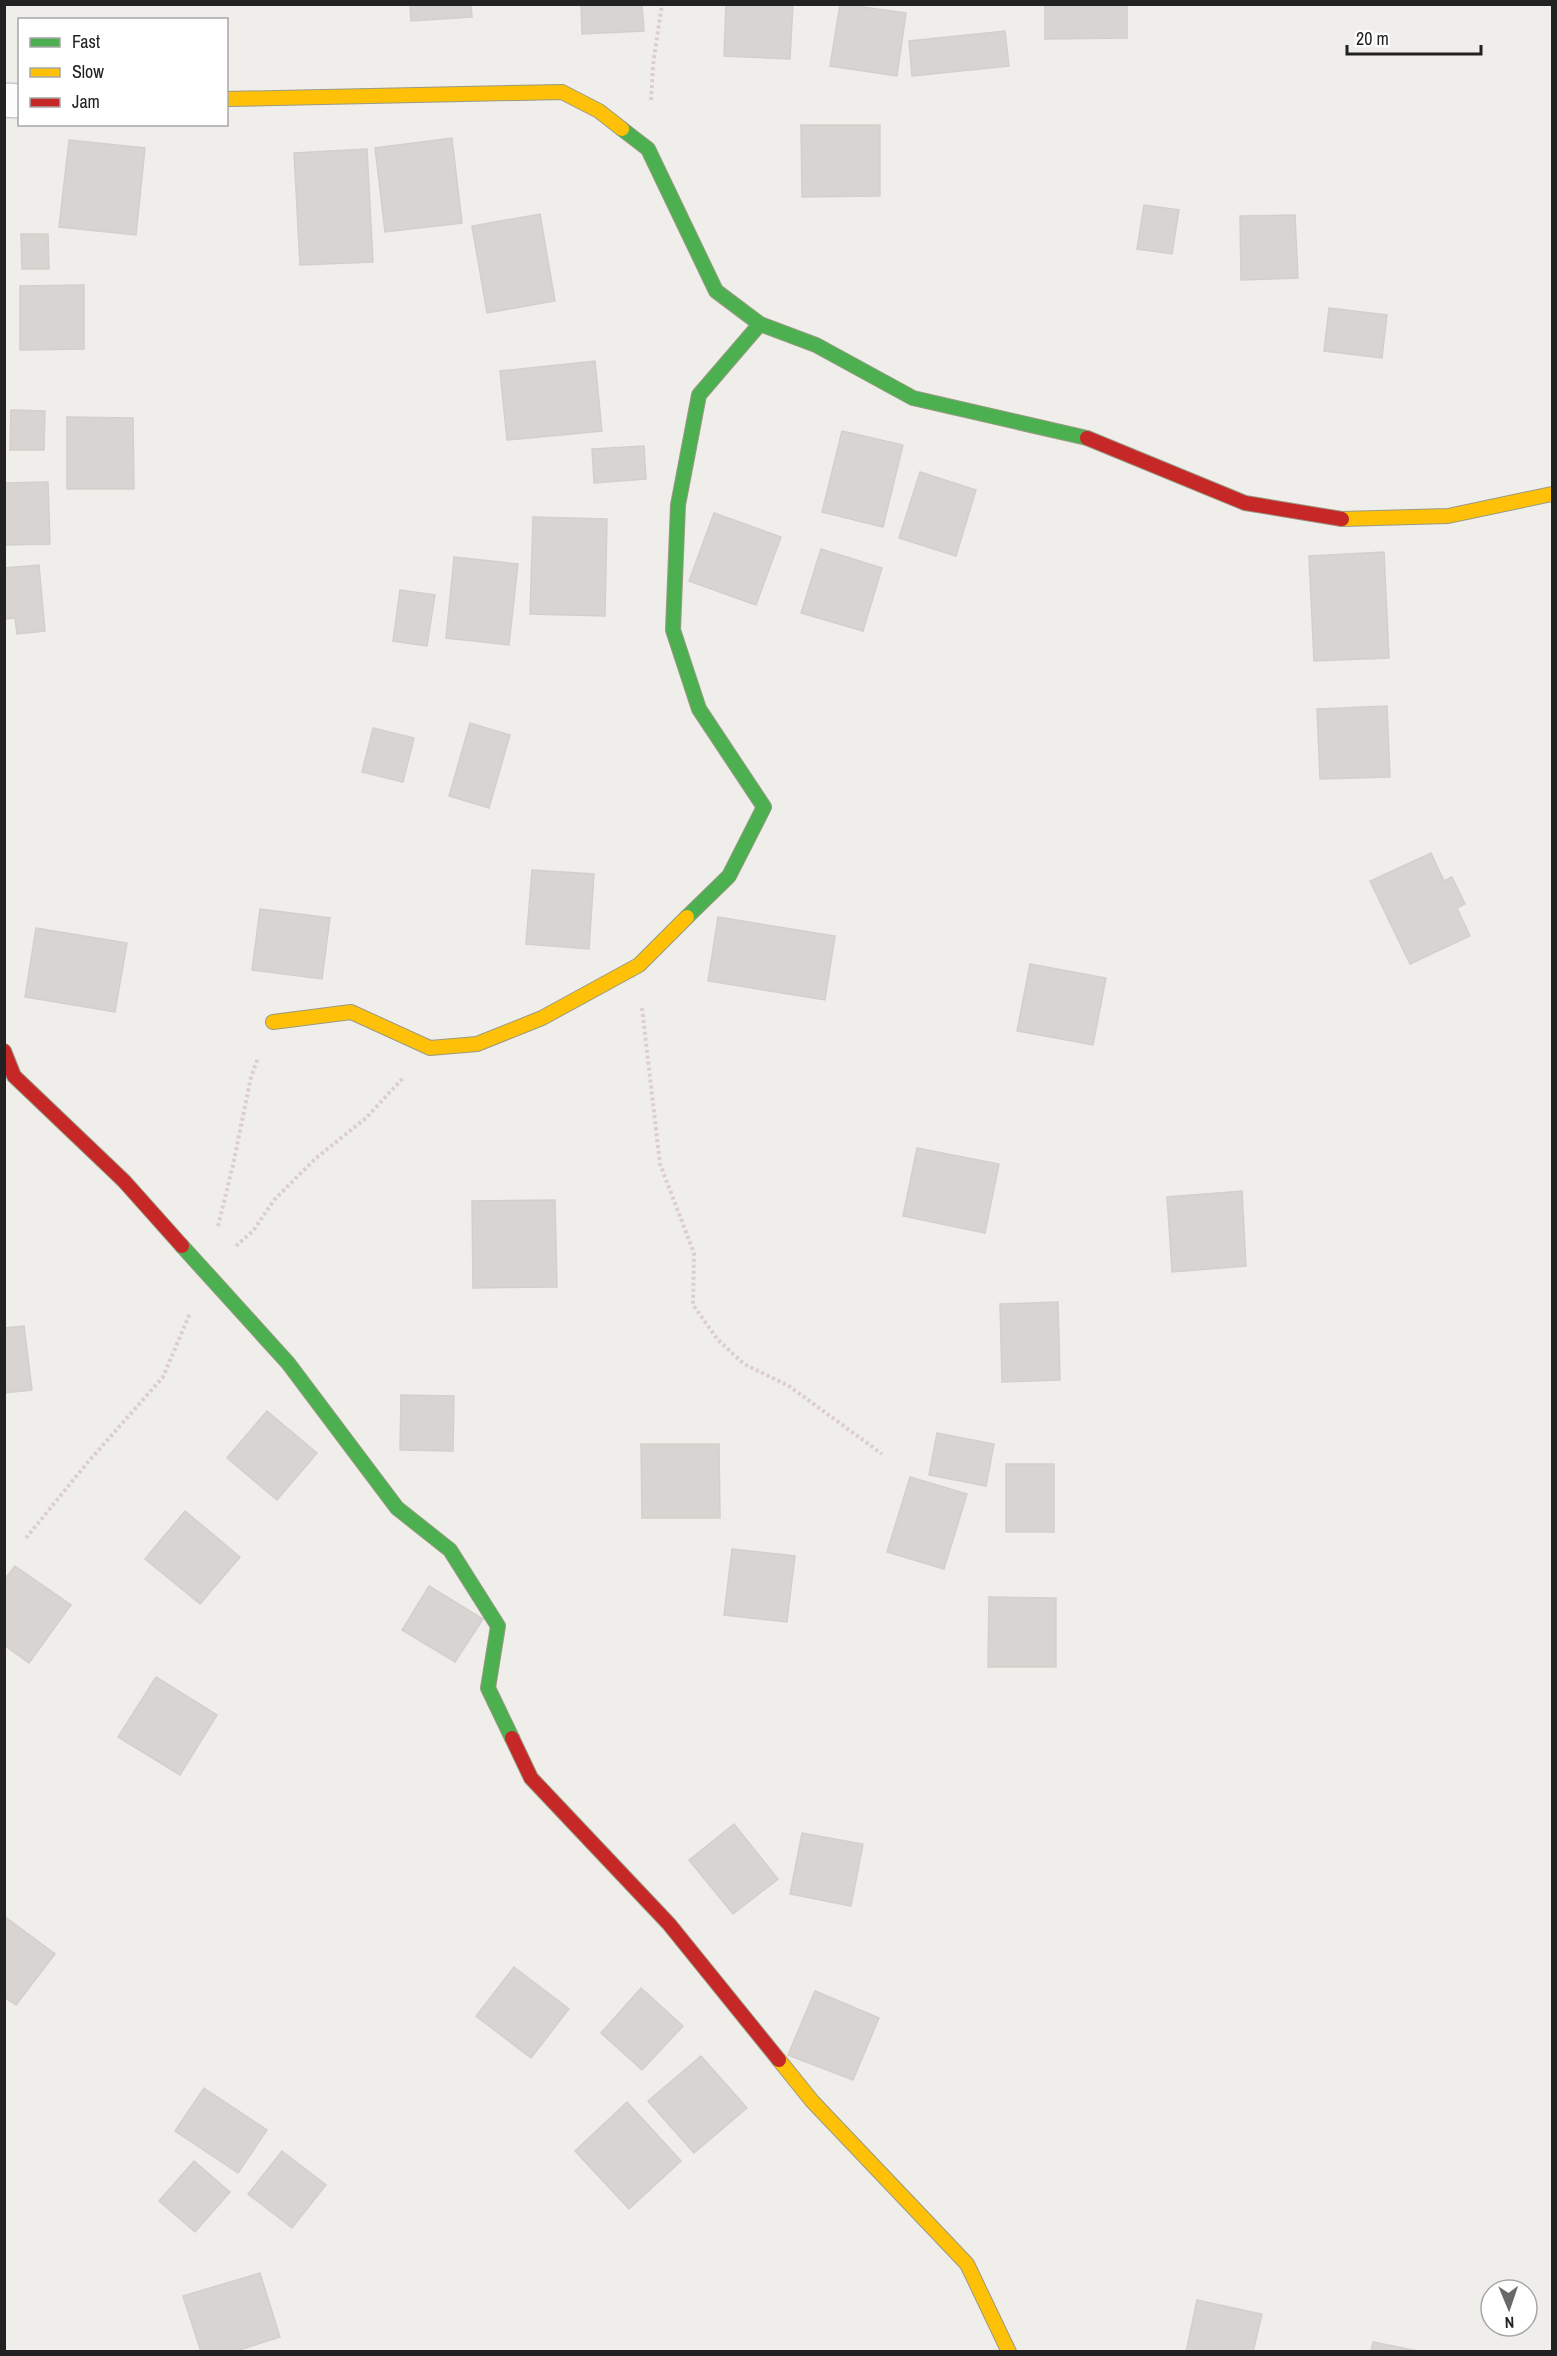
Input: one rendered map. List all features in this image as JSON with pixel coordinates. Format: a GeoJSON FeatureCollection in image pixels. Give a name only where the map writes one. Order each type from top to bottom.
{"type":"FeatureCollection","features":[{"type":"Feature","properties":{"kind":"street"},"geometry":{"type":"LineString","coordinates":[[228,99],[562,92],[599,111],[648,149],[716,291],[760,324],[816,345],[913,398],[1096,440],[1245,503],[1335,519],[1448,516],[1552,494]]}},
{"type":"Feature","properties":{"kind":"street"},"geometry":{"type":"LineString","coordinates":[[273,1022],[351,1012],[430,1048],[477,1044],[542,1018],[639,965],[729,876],[764,807],[699,709],[673,630],[678,505],[699,395],[760,324]]}},
{"type":"Feature","properties":{"kind":"street"},"geometry":{"type":"LineString","coordinates":[[4,1051],[14,1076],[124,1181],[288,1363],[397,1508],[450,1550],[498,1626],[488,1688],[531,1778],[669,1924],[812,2101],[966,2265],[1009,2352]]}},
{"type":"Feature","properties":{"kind":"path"},"geometry":{"type":"LineString","coordinates":[[648,149],[653,65],[662,4]]}},
{"type":"Feature","properties":{"kind":"path"},"geometry":{"type":"LineString","coordinates":[[639,965],[660,1164],[681,1213],[694,1253],[693,1305],[718,1340],[744,1364],[789,1386],[882,1454]]}},
{"type":"Feature","properties":{"kind":"path"},"geometry":{"type":"LineString","coordinates":[[206,1272],[253,1231],[274,1200],[315,1159],[366,1118],[430,1048]]}},
{"type":"Feature","properties":{"kind":"building"},"geometry":{"type":"Polygon","coordinates":[[[410,4],[471,4],[472,17],[411,21],[410,4]]]}},
{"type":"Feature","properties":{"kind":"building"},"geometry":{"type":"Polygon","coordinates":[[[581,4],[642,4],[644,31],[582,34],[581,4]]]}},
{"type":"Feature","properties":{"kind":"building"},"geometry":{"type":"Polygon","coordinates":[[[726,4],[793,4],[790,59],[724,56],[726,4]]]}},
{"type":"Feature","properties":{"kind":"building"},"geometry":{"type":"Polygon","coordinates":[[[840,4],[906,13],[897,76],[830,66],[840,4]]]}},
{"type":"Feature","properties":{"kind":"building"},"geometry":{"type":"Polygon","coordinates":[[[1045,4],[1127,4],[1127,38],[1045,39],[1045,4]]]}},
{"type":"Feature","properties":{"kind":"building"},"geometry":{"type":"Polygon","coordinates":[[[1005,31],[1009,66],[912,76],[909,41],[1005,31]]]}},
{"type":"Feature","properties":{"kind":"building"},"geometry":{"type":"Polygon","coordinates":[[[801,125],[880,125],[880,196],[802,197],[801,125]]]}},
{"type":"Feature","properties":{"kind":"building"},"geometry":{"type":"Polygon","coordinates":[[[452,138],[462,223],[385,232],[375,148],[452,138]]]}},
{"type":"Feature","properties":{"kind":"building"},"geometry":{"type":"Polygon","coordinates":[[[69,140],[145,148],[136,235],[59,227],[69,140]]]}},
{"type":"Feature","properties":{"kind":"building"},"geometry":{"type":"Polygon","coordinates":[[[367,149],[373,262],[300,265],[294,153],[367,149]]]}},
{"type":"Feature","properties":{"kind":"building"},"geometry":{"type":"Polygon","coordinates":[[[1144,205],[1179,210],[1172,254],[1137,249],[1144,205]]]}},
{"type":"Feature","properties":{"kind":"building"},"geometry":{"type":"Polygon","coordinates":[[[540,214],[555,301],[487,313],[472,226],[540,214]]]}},
{"type":"Feature","properties":{"kind":"building"},"geometry":{"type":"Polygon","coordinates":[[[1295,215],[1298,278],[1241,280],[1240,216],[1295,215]]]}},
{"type":"Feature","properties":{"kind":"building"},"geometry":{"type":"Polygon","coordinates":[[[21,234],[48,234],[49,269],[22,269],[21,234]]]}},
{"type":"Feature","properties":{"kind":"building"},"geometry":{"type":"Polygon","coordinates":[[[84,285],[84,349],[20,350],[20,286],[84,285]]]}},
{"type":"Feature","properties":{"kind":"building"},"geometry":{"type":"Polygon","coordinates":[[[1329,308],[1387,315],[1382,358],[1324,351],[1329,308]]]}},
{"type":"Feature","properties":{"kind":"building"},"geometry":{"type":"Polygon","coordinates":[[[595,361],[602,431],[507,440],[500,371],[595,361]]]}},
{"type":"Feature","properties":{"kind":"building"},"geometry":{"type":"Polygon","coordinates":[[[11,410],[45,411],[44,450],[10,450],[11,410]]]}},
{"type":"Feature","properties":{"kind":"building"},"geometry":{"type":"Polygon","coordinates":[[[67,417],[133,418],[134,489],[67,489],[67,417]]]}},
{"type":"Feature","properties":{"kind":"building"},"geometry":{"type":"Polygon","coordinates":[[[842,431],[903,445],[883,527],[822,512],[842,431]]]}},
{"type":"Feature","properties":{"kind":"building"},"geometry":{"type":"Polygon","coordinates":[[[644,446],[646,479],[594,483],[592,449],[644,446]]]}},
{"type":"Feature","properties":{"kind":"building"},"geometry":{"type":"Polygon","coordinates":[[[920,472],[976,490],[956,556],[899,538],[920,472]]]}},
{"type":"Feature","properties":{"kind":"building"},"geometry":{"type":"Polygon","coordinates":[[[48,482],[50,544],[4,545],[4,483],[48,482]]]}},
{"type":"Feature","properties":{"kind":"building"},"geometry":{"type":"Polygon","coordinates":[[[714,513],[781,537],[756,605],[689,581],[714,513]]]}},
{"type":"Feature","properties":{"kind":"building"},"geometry":{"type":"Polygon","coordinates":[[[533,517],[607,519],[605,616],[530,614],[533,517]]]}},
{"type":"Feature","properties":{"kind":"building"},"geometry":{"type":"Polygon","coordinates":[[[821,549],[882,568],[863,631],[801,613],[821,549]]]}},
{"type":"Feature","properties":{"kind":"building"},"geometry":{"type":"Polygon","coordinates":[[[1384,552],[1389,658],[1314,661],[1309,556],[1384,552]]]}},
{"type":"Feature","properties":{"kind":"building"},"geometry":{"type":"Polygon","coordinates":[[[454,557],[518,564],[509,645],[446,638],[454,557]]]}},
{"type":"Feature","properties":{"kind":"building"},"geometry":{"type":"Polygon","coordinates":[[[39,565],[45,631],[17,634],[15,618],[4,619],[4,568],[39,565]]]}},
{"type":"Feature","properties":{"kind":"building"},"geometry":{"type":"Polygon","coordinates":[[[400,590],[435,595],[427,646],[393,641],[400,590]]]}},
{"type":"Feature","properties":{"kind":"building"},"geometry":{"type":"Polygon","coordinates":[[[1387,706],[1390,777],[1320,779],[1317,709],[1387,706]]]}},
{"type":"Feature","properties":{"kind":"building"},"geometry":{"type":"Polygon","coordinates":[[[470,723],[510,735],[489,808],[449,796],[470,723]]]}},
{"type":"Feature","properties":{"kind":"building"},"geometry":{"type":"Polygon","coordinates":[[[373,728],[414,738],[403,782],[362,772],[373,728]]]}},
{"type":"Feature","properties":{"kind":"building"},"geometry":{"type":"Polygon","coordinates":[[[1431,853],[1444,881],[1452,877],[1465,904],[1457,908],[1470,936],[1410,964],[1370,881],[1431,853]]]}},
{"type":"Feature","properties":{"kind":"building"},"geometry":{"type":"Polygon","coordinates":[[[532,870],[594,874],[589,949],[526,944],[532,870]]]}},
{"type":"Feature","properties":{"kind":"building"},"geometry":{"type":"Polygon","coordinates":[[[260,909],[330,918],[322,979],[252,970],[260,909]]]}},
{"type":"Feature","properties":{"kind":"building"},"geometry":{"type":"Polygon","coordinates":[[[718,917],[835,936],[825,1000],[708,981],[718,917]]]}},
{"type":"Feature","properties":{"kind":"building"},"geometry":{"type":"Polygon","coordinates":[[[36,928],[127,943],[115,1012],[25,997],[36,928]]]}},
{"type":"Feature","properties":{"kind":"building"},"geometry":{"type":"Polygon","coordinates":[[[1030,964],[1106,978],[1093,1045],[1017,1031],[1030,964]]]}},
{"type":"Feature","properties":{"kind":"building"},"geometry":{"type":"Polygon","coordinates":[[[917,1148],[999,1164],[985,1233],[903,1216],[917,1148]]]}},
{"type":"Feature","properties":{"kind":"building"},"geometry":{"type":"Polygon","coordinates":[[[1242,1191],[1246,1266],[1172,1272],[1167,1197],[1242,1191]]]}},
{"type":"Feature","properties":{"kind":"building"},"geometry":{"type":"Polygon","coordinates":[[[555,1200],[557,1287],[473,1288],[472,1201],[555,1200]]]}},
{"type":"Feature","properties":{"kind":"building"},"geometry":{"type":"Polygon","coordinates":[[[1058,1302],[1060,1380],[1002,1382],[1000,1304],[1058,1302]]]}},
{"type":"Feature","properties":{"kind":"building"},"geometry":{"type":"Polygon","coordinates":[[[24,1326],[32,1390],[4,1393],[4,1328],[24,1326]]]}},
{"type":"Feature","properties":{"kind":"building"},"geometry":{"type":"Polygon","coordinates":[[[401,1395],[454,1396],[453,1451],[400,1450],[401,1395]]]}},
{"type":"Feature","properties":{"kind":"building"},"geometry":{"type":"Polygon","coordinates":[[[267,1411],[317,1453],[277,1500],[227,1458],[267,1411]]]}},
{"type":"Feature","properties":{"kind":"building"},"geometry":{"type":"Polygon","coordinates":[[[937,1433],[994,1444],[986,1486],[929,1475],[937,1433]]]}},
{"type":"Feature","properties":{"kind":"building"},"geometry":{"type":"Polygon","coordinates":[[[641,1444],[719,1444],[720,1518],[642,1518],[641,1444]]]}},
{"type":"Feature","properties":{"kind":"building"},"geometry":{"type":"Polygon","coordinates":[[[1006,1464],[1054,1464],[1054,1532],[1006,1532],[1006,1464]]]}},
{"type":"Feature","properties":{"kind":"building"},"geometry":{"type":"Polygon","coordinates":[[[910,1477],[967,1494],[944,1569],[887,1552],[910,1477]]]}},
{"type":"Feature","properties":{"kind":"building"},"geometry":{"type":"Polygon","coordinates":[[[185,1511],[240,1557],[200,1604],[145,1559],[185,1511]]]}},
{"type":"Feature","properties":{"kind":"building"},"geometry":{"type":"Polygon","coordinates":[[[732,1549],[795,1556],[787,1622],[724,1615],[732,1549]]]}},
{"type":"Feature","properties":{"kind":"building"},"geometry":{"type":"Polygon","coordinates":[[[15,1566],[71,1605],[29,1663],[4,1645],[4,1580],[15,1566]]]}},
{"type":"Feature","properties":{"kind":"building"},"geometry":{"type":"Polygon","coordinates":[[[429,1586],[483,1619],[455,1662],[402,1630],[429,1586]]]}},
{"type":"Feature","properties":{"kind":"building"},"geometry":{"type":"Polygon","coordinates":[[[989,1597],[1056,1598],[1056,1667],[988,1667],[989,1597]]]}},
{"type":"Feature","properties":{"kind":"building"},"geometry":{"type":"Polygon","coordinates":[[[156,1677],[217,1715],[180,1775],[118,1737],[156,1677]]]}},
{"type":"Feature","properties":{"kind":"building"},"geometry":{"type":"Polygon","coordinates":[[[734,1824],[778,1879],[733,1914],[689,1860],[734,1824]]]}},
{"type":"Feature","properties":{"kind":"building"},"geometry":{"type":"Polygon","coordinates":[[[802,1833],[863,1844],[851,1906],[790,1894],[802,1833]]]}},
{"type":"Feature","properties":{"kind":"building"},"geometry":{"type":"Polygon","coordinates":[[[4,1916],[55,1954],[16,2005],[4,1997],[4,1916]]]}},
{"type":"Feature","properties":{"kind":"building"},"geometry":{"type":"Polygon","coordinates":[[[514,1967],[569,2009],[531,2058],[476,2016],[514,1967]]]}},
{"type":"Feature","properties":{"kind":"building"},"geometry":{"type":"Polygon","coordinates":[[[641,1988],[683,2026],[642,2070],[601,2033],[641,1988]]]}},
{"type":"Feature","properties":{"kind":"building"},"geometry":{"type":"Polygon","coordinates":[[[815,1991],[879,2018],[853,2080],[788,2055],[815,1991]]]}},
{"type":"Feature","properties":{"kind":"building"},"geometry":{"type":"Polygon","coordinates":[[[701,2056],[747,2108],[694,2153],[648,2101],[701,2056]]]}},
{"type":"Feature","properties":{"kind":"building"},"geometry":{"type":"Polygon","coordinates":[[[204,2088],[267,2130],[238,2173],[175,2131],[204,2088]]]}},
{"type":"Feature","properties":{"kind":"building"},"geometry":{"type":"Polygon","coordinates":[[[627,2102],[681,2161],[629,2209],[575,2151],[627,2102]]]}},
{"type":"Feature","properties":{"kind":"building"},"geometry":{"type":"Polygon","coordinates":[[[282,2151],[326,2185],[292,2228],[248,2194],[282,2151]]]}},
{"type":"Feature","properties":{"kind":"building"},"geometry":{"type":"Polygon","coordinates":[[[194,2161],[230,2192],[195,2232],[159,2201],[194,2161]]]}},
{"type":"Feature","properties":{"kind":"building"},"geometry":{"type":"Polygon","coordinates":[[[260,2273],[280,2337],[233,2352],[201,2352],[183,2296],[260,2273]]]}},
{"type":"Feature","properties":{"kind":"building"},"geometry":{"type":"Polygon","coordinates":[[[1197,2300],[1262,2314],[1253,2352],[1186,2352],[1197,2300]]]}},
{"type":"Feature","properties":{"kind":"building"},"geometry":{"type":"Polygon","coordinates":[[[1373,2342],[1423,2352],[1371,2352],[1373,2342]]]}},
{"type":"Feature","properties":{"kind":"traffic: fast"},"geometry":{"type":"LineString","coordinates":[[622,129],[648,149],[716,291],[760,324],[816,345],[913,398],[1087,438]]}},
{"type":"Feature","properties":{"kind":"traffic: fast"},"geometry":{"type":"LineString","coordinates":[[687,917],[729,876],[764,807],[699,709],[673,630],[678,505],[699,395],[760,324]]}},
{"type":"Feature","properties":{"kind":"traffic: fast"},"geometry":{"type":"LineString","coordinates":[[182,1246],[288,1363],[397,1508],[450,1550],[498,1626],[488,1688],[512,1738]]}},
{"type":"Feature","properties":{"kind":"traffic: slow"},"geometry":{"type":"LineString","coordinates":[[228,99],[562,92],[599,111],[622,129]]}},
{"type":"Feature","properties":{"kind":"traffic: slow"},"geometry":{"type":"LineString","coordinates":[[1342,519],[1448,516],[1552,494]]}},
{"type":"Feature","properties":{"kind":"traffic: slow"},"geometry":{"type":"LineString","coordinates":[[273,1022],[351,1012],[430,1048],[477,1044],[542,1018],[639,965],[687,917]]}},
{"type":"Feature","properties":{"kind":"traffic: slow"},"geometry":{"type":"LineString","coordinates":[[779,2060],[812,2101],[967,2264],[1009,2352]]}},
{"type":"Feature","properties":{"kind":"traffic: jam"},"geometry":{"type":"LineString","coordinates":[[1087,438],[1245,503],[1342,519]]}},
{"type":"Feature","properties":{"kind":"traffic: jam"},"geometry":{"type":"LineString","coordinates":[[4,1051],[14,1076],[124,1181],[182,1246]]}},
{"type":"Feature","properties":{"kind":"traffic: jam"},"geometry":{"type":"LineString","coordinates":[[512,1738],[531,1778],[669,1924],[779,2060]]}}]}
